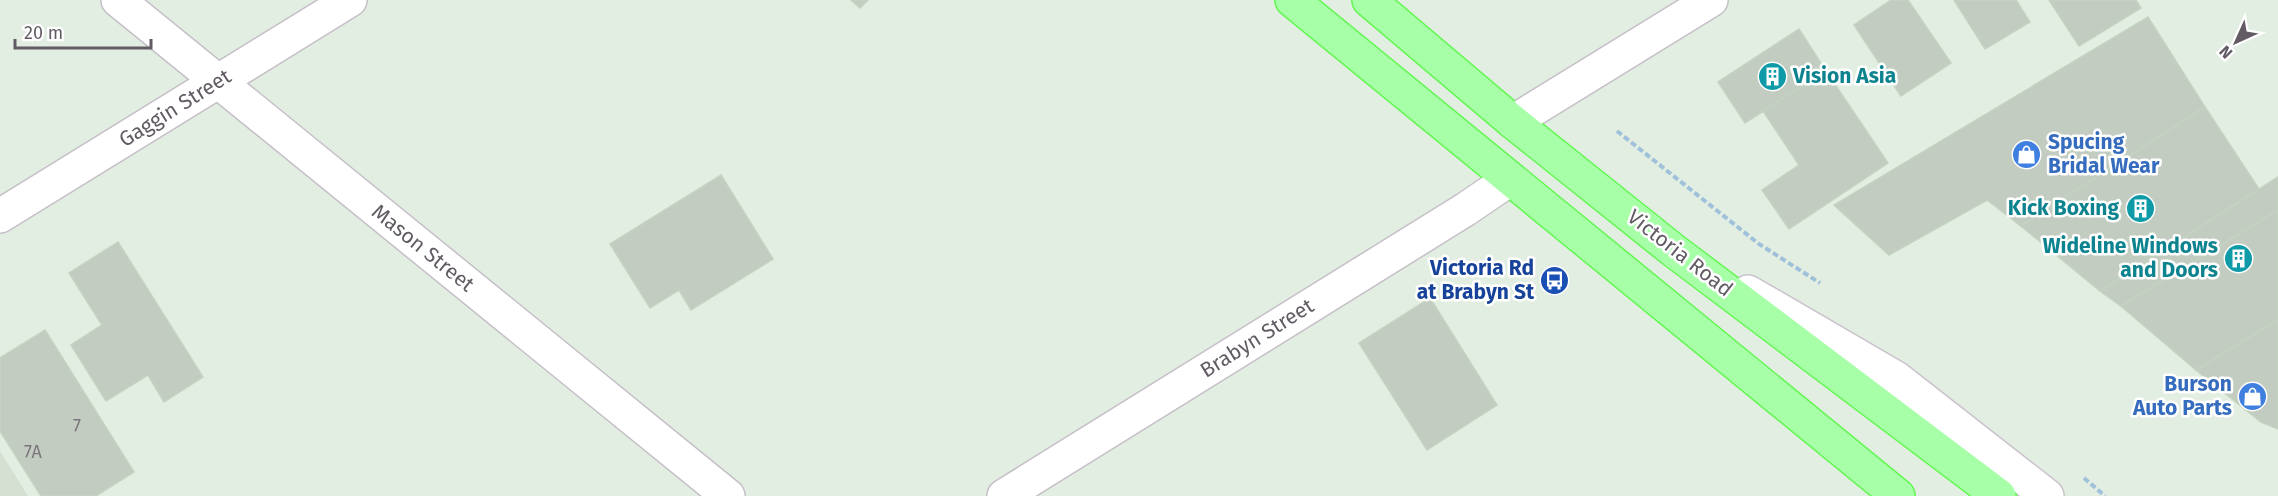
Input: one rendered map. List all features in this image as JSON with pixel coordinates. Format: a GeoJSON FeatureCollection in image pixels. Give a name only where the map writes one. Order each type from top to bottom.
{"type":"FeatureCollection","features":[{"type":"Feature","properties":{"kind":"main road"},"geometry":{"type":"LineString","coordinates":[[1292,0],[1898,496]]}},
{"type":"Feature","properties":{"kind":"main road","name":"Victoria Road"},"geometry":{"type":"LineString","coordinates":[[1369,0],[1513,122],[1673,250],[1999,496]]}},
{"type":"Feature","properties":{"kind":"street","name":"Mason Street"},"geometry":{"type":"LineString","coordinates":[[118,0],[728,496]]}},
{"type":"Feature","properties":{"kind":"street","name":"Gaggin Street"},"geometry":{"type":"LineString","coordinates":[[0,216],[350,0]]}},
{"type":"Feature","properties":{"kind":"street"},"geometry":{"type":"LineString","coordinates":[[1513,122],[1710,0]]}},
{"type":"Feature","properties":{"kind":"street","name":"Brabyn Street"},"geometry":{"type":"LineString","coordinates":[[1004,496],[1510,179]]}},
{"type":"Feature","properties":{"kind":"street"},"geometry":{"type":"LineString","coordinates":[[1673,250],[1896,378],[2047,496]]}},
{"type":"Feature","properties":{"kind":"shaded area"},"geometry":{"type":"Polygon","coordinates":[[[0,451],[28,496],[0,496],[0,451]]]}},
{"type":"Feature","properties":{"kind":"building"},"geometry":{"type":"Polygon","coordinates":[[[851,0],[868,0],[860,8],[851,0]]]}},
{"type":"Feature","properties":{"kind":"building"},"geometry":{"type":"Polygon","coordinates":[[[1891,0],[1908,0],[1951,63],[1901,96],[1854,25],[1891,0]]]}},
{"type":"Feature","properties":{"kind":"building"},"geometry":{"type":"Polygon","coordinates":[[[1954,0],[2016,0],[2030,22],[1985,49],[1954,0]]]}},
{"type":"Feature","properties":{"kind":"building"},"geometry":{"type":"Polygon","coordinates":[[[2049,0],[2136,0],[2141,8],[2079,46],[2049,0]]]}},
{"type":"Feature","properties":{"kind":"building","name":"Spucing Bridal Wear"},"geometry":{"type":"Polygon","coordinates":[[[2148,17],[2205,107],[2021,226],[1987,200],[1889,255],[1834,205],[2148,17]]]}},
{"type":"Feature","properties":{"kind":"building","name":"Vision Asia"},"geometry":{"type":"Polygon","coordinates":[[[1799,29],[1826,71],[1745,123],[1718,82],[1799,29]]]}},
{"type":"Feature","properties":{"kind":"building"},"geometry":{"type":"Polygon","coordinates":[[[1826,71],[1888,163],[1789,229],[1762,190],[1799,165],[1763,111],[1826,71]]]}},
{"type":"Feature","properties":{"kind":"building","name":"Kick Boxing"},"geometry":{"type":"Polygon","coordinates":[[[2205,107],[2259,189],[2100,291],[2021,226],[2205,107]]]}},
{"type":"Feature","properties":{"kind":"building"},"geometry":{"type":"Polygon","coordinates":[[[721,175],[773,259],[691,310],[679,290],[650,308],[610,244],[721,175]]]}},
{"type":"Feature","properties":{"kind":"building"},"geometry":{"type":"Polygon","coordinates":[[[2278,177],[2278,210],[2121,306],[2100,291],[2278,177]]]}},
{"type":"Feature","properties":{"kind":"building","name":"Wideline Windows and Doors"},"geometry":{"type":"Polygon","coordinates":[[[2278,210],[2278,320],[2196,370],[2121,306],[2278,210]]]}},
{"type":"Feature","properties":{"kind":"building"},"geometry":{"type":"Polygon","coordinates":[[[118,242],[203,377],[164,402],[148,375],[106,401],[71,345],[102,325],[69,273],[118,242]]]}},
{"type":"Feature","properties":{"kind":"building"},"geometry":{"type":"Polygon","coordinates":[[[1430,298],[1497,405],[1427,450],[1359,343],[1430,298]]]}},
{"type":"Feature","properties":{"kind":"building","name":"Burson Auto Parts"},"geometry":{"type":"Polygon","coordinates":[[[2278,320],[2278,429],[2261,422],[2196,370],[2278,320]]]}},
{"type":"Feature","properties":{"kind":"building"},"geometry":{"type":"Polygon","coordinates":[[[45,330],[134,472],[96,496],[41,496],[0,431],[0,358],[45,330]]]}},
{"type":"Feature","properties":{"kind":"place","name":"Vision Asia"},"geometry":{"type":"Point","coordinates":[1772,76]}},
{"type":"Feature","properties":{"kind":"place","name":"Spucing Bridal Wear"},"geometry":{"type":"Point","coordinates":[2027,154]}},
{"type":"Feature","properties":{"kind":"place","name":"Kick Boxing"},"geometry":{"type":"Point","coordinates":[2140,208]}},
{"type":"Feature","properties":{"kind":"place","name":"Wideline Windows and Doors"},"geometry":{"type":"Point","coordinates":[2239,258]}},
{"type":"Feature","properties":{"kind":"place","name":"Victoria Rd at Brabyn St"},"geometry":{"type":"Point","coordinates":[1555,280]}},
{"type":"Feature","properties":{"kind":"place","name":"Burson Auto Parts"},"geometry":{"type":"Point","coordinates":[2253,396]}}]}
